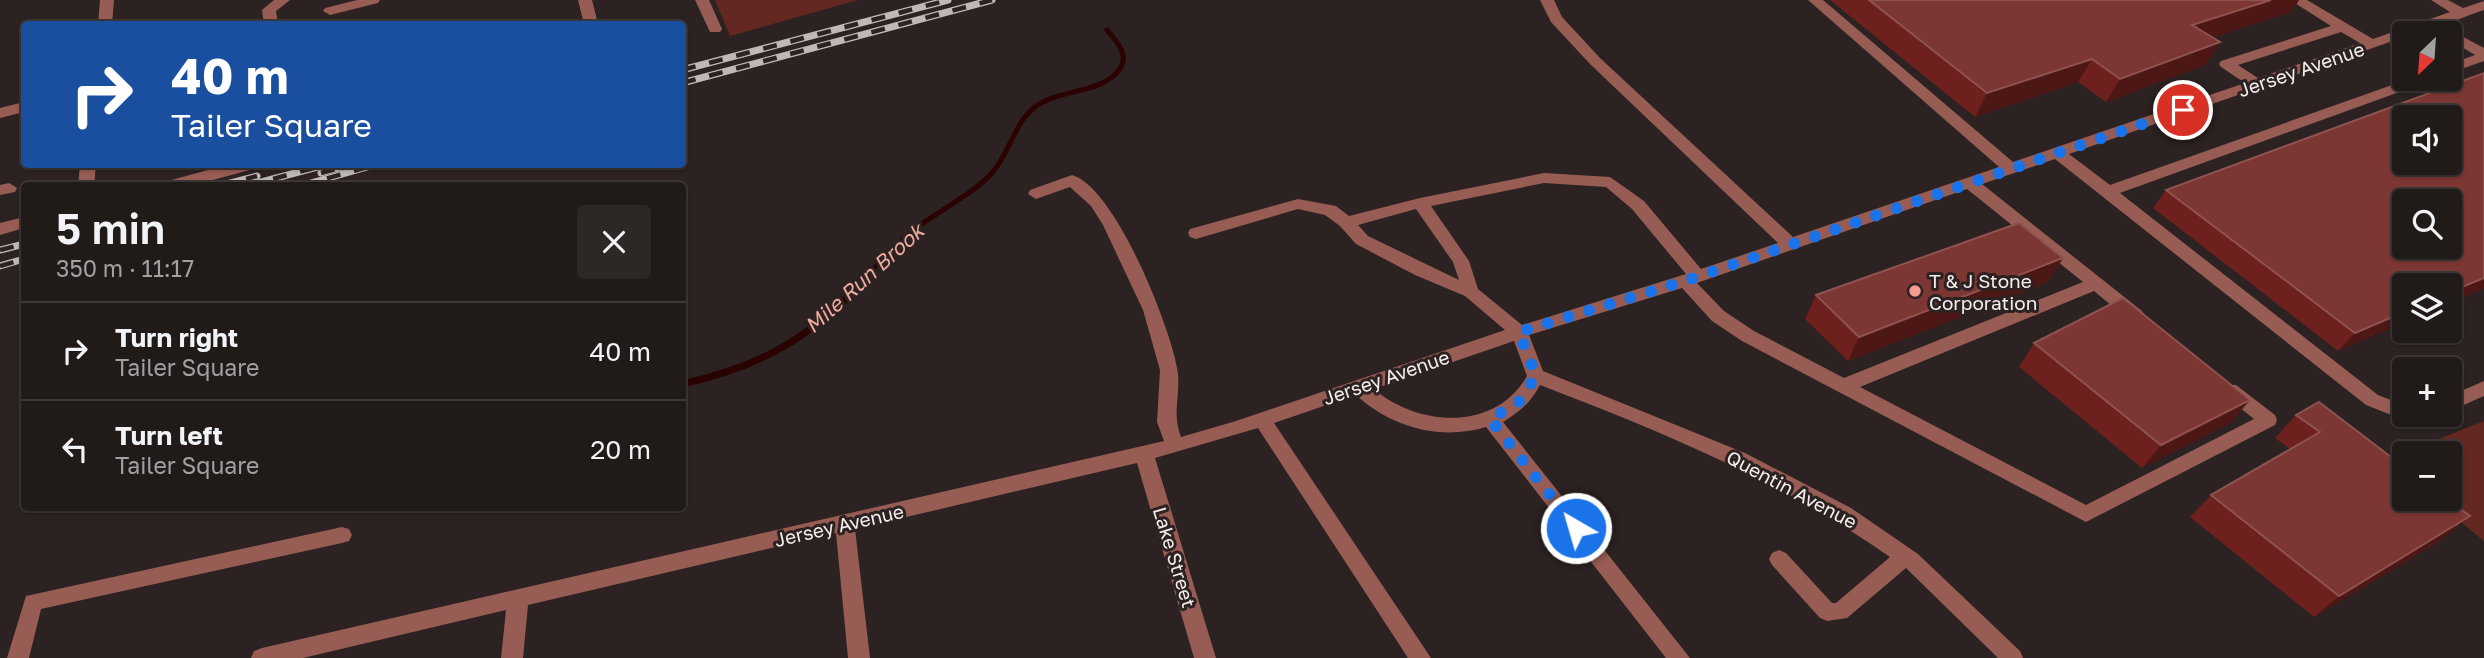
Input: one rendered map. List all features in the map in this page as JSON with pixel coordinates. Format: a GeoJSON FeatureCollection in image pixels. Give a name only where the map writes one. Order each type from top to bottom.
{"type":"FeatureCollection","features":[{"type":"Feature","properties":{"kind":"street"},"geometry":{"type":"LineString","coordinates":[[105,21],[107,0]]}},
{"type":"Feature","properties":{"kind":"street"},"geometry":{"type":"LineString","coordinates":[[271,21],[270,10],[283,0]]}},
{"type":"Feature","properties":{"kind":"street"},"geometry":{"type":"LineString","coordinates":[[330,12],[373,0]]}},
{"type":"Feature","properties":{"kind":"street"},"geometry":{"type":"LineString","coordinates":[[585,0],[589,21]]}},
{"type":"Feature","properties":{"kind":"street"},"geometry":{"type":"LineString","coordinates":[[702,0],[715,29]]}},
{"type":"Feature","properties":{"kind":"street"},"geometry":{"type":"LineString","coordinates":[[1547,0],[1556,19],[1595,61],[1790,244]]}},
{"type":"Feature","properties":{"kind":"street"},"geometry":{"type":"LineString","coordinates":[[1815,0],[2011,169]]}},
{"type":"Feature","properties":{"kind":"street"},"geometry":{"type":"LineString","coordinates":[[2297,0],[2372,44]]}},
{"type":"Feature","properties":{"kind":"street"},"geometry":{"type":"LineString","coordinates":[[2438,0],[2462,13]]}},
{"type":"Feature","properties":{"kind":"street","name":"Jersey Avenue"},"geometry":{"type":"LineString","coordinates":[[2438,21],[2484,5]]}},
{"type":"Feature","properties":{"kind":"street"},"geometry":{"type":"LineString","coordinates":[[2258,84],[2227,64],[2341,27]]}},
{"type":"Feature","properties":{"kind":"street","name":"Jersey Avenue"},"geometry":{"type":"LineString","coordinates":[[262,658],[1175,446],[1519,332],[1691,279],[2392,37]]}},
{"type":"Feature","properties":{"kind":"street"},"geometry":{"type":"LineString","coordinates":[[2462,41],[2484,55]]}},
{"type":"Feature","properties":{"kind":"street"},"geometry":{"type":"LineString","coordinates":[[2462,64],[2484,55]]}},
{"type":"Feature","properties":{"kind":"street"},"geometry":{"type":"LineString","coordinates":[[2107,192],[2392,90]]}},
{"type":"Feature","properties":{"kind":"street"},"geometry":{"type":"LineString","coordinates":[[0,113],[21,108]]}},
{"type":"Feature","properties":{"kind":"street"},"geometry":{"type":"LineString","coordinates":[[2058,153],[2372,400],[2392,408]]}},
{"type":"Feature","properties":{"kind":"street"},"geometry":{"type":"LineString","coordinates":[[185,182],[236,168]]}},
{"type":"Feature","properties":{"kind":"street"},"geometry":{"type":"LineString","coordinates":[[1346,222],[1420,203],[1544,178],[1610,182],[1638,205],[1718,316],[1748,336],[2086,514],[2268,420],[2216,378]]}},
{"type":"Feature","properties":{"kind":"street"},"geometry":{"type":"LineString","coordinates":[[1036,194],[1072,180],[1097,202],[1111,224],[1152,310],[1163,342],[1169,370],[1166,422],[1175,446]]}},
{"type":"Feature","properties":{"kind":"street"},"geometry":{"type":"LineString","coordinates":[[1970,183],[2152,328]]}},
{"type":"Feature","properties":{"kind":"street"},"geometry":{"type":"LineString","coordinates":[[1420,203],[1461,261],[1471,292]]}},
{"type":"Feature","properties":{"kind":"street"},"geometry":{"type":"LineString","coordinates":[[1196,233],[1298,204],[1331,210],[1362,240],[1422,271],[1471,292],[1519,332],[1536,376],[1518,403],[1490,419],[1456,426],[1424,423],[1394,412],[1359,386]]}},
{"type":"Feature","properties":{"kind":"street"},"geometry":{"type":"LineString","coordinates":[[0,229],[21,224]]}},
{"type":"Feature","properties":{"kind":"street"},"geometry":{"type":"LineString","coordinates":[[1844,386],[2095,284]]}},
{"type":"Feature","properties":{"kind":"street","name":"Quentin Avenue"},"geometry":{"type":"LineString","coordinates":[[1536,376],[1615,405],[1738,458],[1844,514],[1905,556],[2012,658]]}},
{"type":"Feature","properties":{"kind":"street"},"geometry":{"type":"LineString","coordinates":[[2462,398],[2484,388]]}},
{"type":"Feature","properties":{"kind":"street"},"geometry":{"type":"LineString","coordinates":[[1262,419],[1420,658]]}},
{"type":"Feature","properties":{"kind":"street"},"geometry":{"type":"LineString","coordinates":[[1490,419],[1679,658]]}},
{"type":"Feature","properties":{"kind":"street","name":"Lake Street"},"geometry":{"type":"LineString","coordinates":[[1144,455],[1205,658]]}},
{"type":"Feature","properties":{"kind":"street"},"geometry":{"type":"LineString","coordinates":[[845,524],[859,658]]}},
{"type":"Feature","properties":{"kind":"street"},"geometry":{"type":"LineString","coordinates":[[18,658],[33,602],[342,535]]}},
{"type":"Feature","properties":{"kind":"street"},"geometry":{"type":"LineString","coordinates":[[1779,559],[1827,612],[1840,612],[1905,556]]}},
{"type":"Feature","properties":{"kind":"street"},"geometry":{"type":"LineString","coordinates":[[512,658],[518,598]]}},
{"type":"Feature","properties":{"kind":"shaded area"},"geometry":{"type":"Polygon","coordinates":[[[715,0],[858,0],[730,36],[715,0]]]}},
{"type":"Feature","properties":{"kind":"shaded area"},"geometry":{"type":"Polygon","coordinates":[[[2484,421],[2484,541],[2448,511],[2462,511],[2462,441],[2434,441],[2484,421]]]}},
{"type":"Feature","properties":{"kind":"building"},"geometry":{"type":"Polygon","coordinates":[[[1869,0],[2271,0],[2192,25],[2220,42],[2120,79],[2092,59],[1987,93],[1869,0]]]}},
{"type":"Feature","properties":{"kind":"building"},"geometry":{"type":"Polygon","coordinates":[[[2484,73],[2484,278],[2462,287],[2462,273],[2392,273],[2392,317],[2355,333],[2166,190],[2392,107],[2392,175],[2462,175],[2462,105],[2397,105],[2435,91],[2462,91],[2462,81],[2484,73]]]}},
{"type":"Feature","properties":{"kind":"building"},"geometry":{"type":"Polygon","coordinates":[[[2019,223],[2063,258],[1859,337],[1816,295],[2019,223]]]}},
{"type":"Feature","properties":{"kind":"building"},"geometry":{"type":"Polygon","coordinates":[[[2123,298],[2250,400],[2161,445],[2034,343],[2123,298]]]}},
{"type":"Feature","properties":{"kind":"building"},"geometry":{"type":"Polygon","coordinates":[[[2319,402],[2392,458],[2392,511],[2462,510],[2470,516],[2339,596],[2211,495],[2320,432],[2296,415],[2319,402]]]}},
{"type":"Feature","properties":{"kind":"waterway","name":"Mile Run Brook"},"geometry":{"type":"LineString","coordinates":[[851,293],[906,236],[992,173],[1022,121],[1035,107],[1056,97],[1093,87],[1113,76],[1121,67],[1123,57],[1120,47],[1107,30]]}},
{"type":"Feature","properties":{"kind":"waterway","name":"Mile Run Brook"},"geometry":{"type":"LineString","coordinates":[[686,383],[754,362],[775,352],[814,326],[853,292]]}},
{"type":"Feature","properties":{"kind":"railway"},"geometry":{"type":"LineString","coordinates":[[686,69],[948,0]]}},
{"type":"Feature","properties":{"kind":"railway"},"geometry":{"type":"LineString","coordinates":[[686,82],[992,0]]}},
{"type":"Feature","properties":{"kind":"railway"},"geometry":{"type":"LineString","coordinates":[[261,182],[314,168]]}},
{"type":"Feature","properties":{"kind":"railway"},"geometry":{"type":"LineString","coordinates":[[321,173],[339,168]]}},
{"type":"Feature","properties":{"kind":"railway"},"geometry":{"type":"LineString","coordinates":[[314,182],[364,168]]}},
{"type":"Feature","properties":{"kind":"railway"},"geometry":{"type":"LineString","coordinates":[[234,182],[257,176]]}},
{"type":"Feature","properties":{"kind":"railway"},"geometry":{"type":"LineString","coordinates":[[0,250],[21,245]]}},
{"type":"Feature","properties":{"kind":"railway"},"geometry":{"type":"LineString","coordinates":[[0,266],[21,260]]}},
{"type":"Feature","properties":{"kind":"place","name":"T & J Stone Corporation"},"geometry":{"type":"Point","coordinates":[1915,291]}},
{"type":"Feature","properties":{"kind":"route"},"geometry":{"type":"LineString","coordinates":[[1576,528],[1490,419],[1518,403],[1536,376],[1519,332],[1685,281],[2183,110]]}}]}
